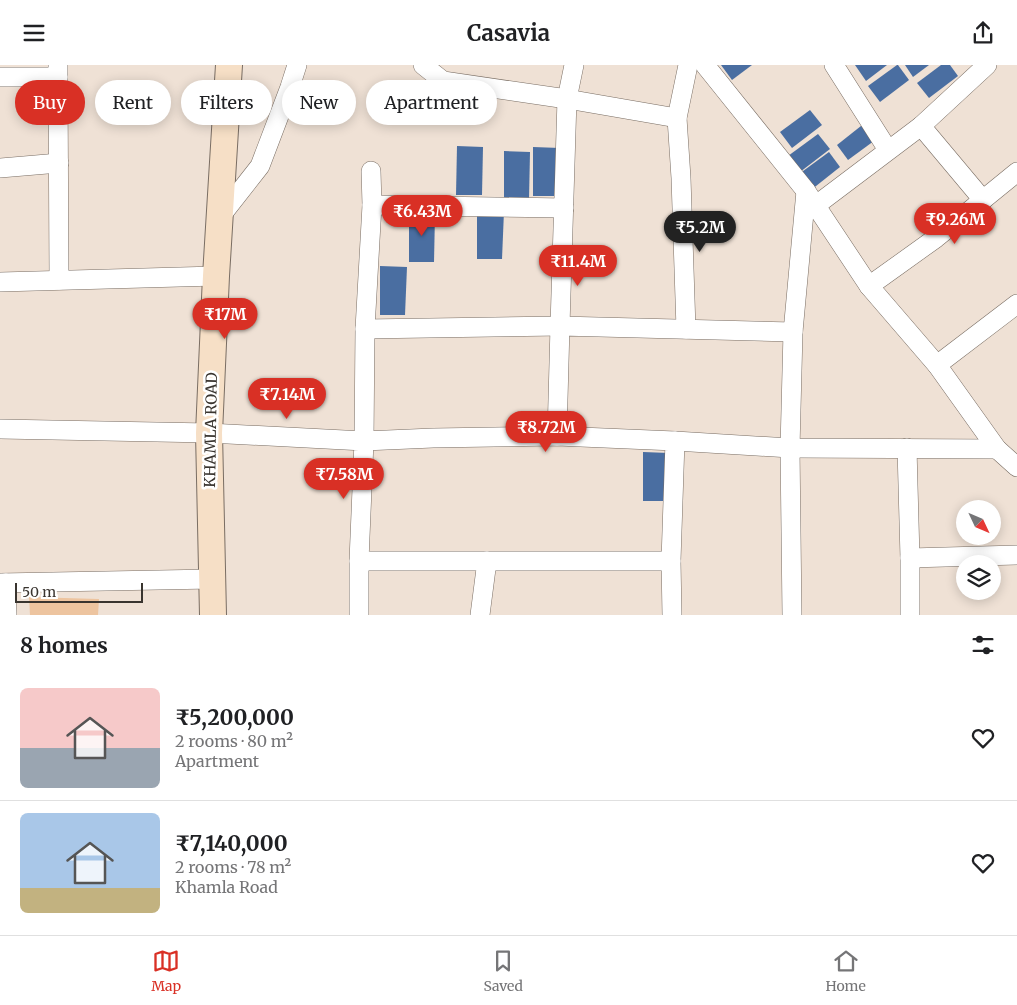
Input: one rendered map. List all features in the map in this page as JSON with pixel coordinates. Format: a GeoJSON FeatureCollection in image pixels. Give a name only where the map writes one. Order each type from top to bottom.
{"type":"FeatureCollection","features":[{"type":"Feature","properties":{"kind":"street","name":"KHAMLA ROAD"},"geometry":{"type":"LineString","coordinates":[[200,615],[206,579],[206,433],[211,276],[212,65]]}},
{"type":"Feature","properties":{"kind":"street","name":"KHAMLA ROAD"},"geometry":{"type":"LineString","coordinates":[[211,276],[220,217],[228,65]]}},
{"type":"Feature","properties":{"kind":"street"},"geometry":{"type":"LineString","coordinates":[[220,217],[260,166],[295,72],[309,65]]}},
{"type":"Feature","properties":{"kind":"street"},"geometry":{"type":"LineString","coordinates":[[424,65],[443,81],[567,99],[677,118]]}},
{"type":"Feature","properties":{"kind":"street"},"geometry":{"type":"LineString","coordinates":[[557,436],[567,99],[574,65]]}},
{"type":"Feature","properties":{"kind":"street"},"geometry":{"type":"LineString","coordinates":[[686,329],[677,118],[688,65]]}},
{"type":"Feature","properties":{"kind":"street"},"geometry":{"type":"LineString","coordinates":[[706,65],[810,199],[869,286],[937,365],[997,449],[1017,467]]}},
{"type":"Feature","properties":{"kind":"street"},"geometry":{"type":"LineString","coordinates":[[834,65],[888,150]]}},
{"type":"Feature","properties":{"kind":"street"},"geometry":{"type":"LineString","coordinates":[[810,199],[888,150],[921,125],[977,68]]}},
{"type":"Feature","properties":{"kind":"street"},"geometry":{"type":"LineString","coordinates":[[0,77],[58,71],[59,281]]}},
{"type":"Feature","properties":{"kind":"street"},"geometry":{"type":"LineString","coordinates":[[921,125],[983,200]]}},
{"type":"Feature","properties":{"kind":"street"},"geometry":{"type":"LineString","coordinates":[[0,168],[59,163]]}},
{"type":"Feature","properties":{"kind":"street"},"geometry":{"type":"LineString","coordinates":[[360,615],[359,561],[364,441],[365,329],[372,205],[371,171]]}},
{"type":"Feature","properties":{"kind":"street"},"geometry":{"type":"LineString","coordinates":[[869,286],[936,238],[1017,172]]}},
{"type":"Feature","properties":{"kind":"street"},"geometry":{"type":"LineString","coordinates":[[792,615],[790,448],[793,332],[810,199]]}},
{"type":"Feature","properties":{"kind":"street"},"geometry":{"type":"LineString","coordinates":[[372,205],[564,208]]}},
{"type":"Feature","properties":{"kind":"street"},"geometry":{"type":"LineString","coordinates":[[0,282],[211,276]]}},
{"type":"Feature","properties":{"kind":"street"},"geometry":{"type":"LineString","coordinates":[[937,365],[1017,304]]}},
{"type":"Feature","properties":{"kind":"street"},"geometry":{"type":"LineString","coordinates":[[365,329],[560,326],[793,332]]}},
{"type":"Feature","properties":{"kind":"street"},"geometry":{"type":"LineString","coordinates":[[0,429],[206,433],[364,441],[433,437],[557,436],[790,448],[997,449]]}},
{"type":"Feature","properties":{"kind":"street"},"geometry":{"type":"LineString","coordinates":[[672,615],[671,561],[675,441]]}},
{"type":"Feature","properties":{"kind":"street"},"geometry":{"type":"LineString","coordinates":[[906,448],[910,615]]}},
{"type":"Feature","properties":{"kind":"street"},"geometry":{"type":"LineString","coordinates":[[910,558],[1017,555]]}},
{"type":"Feature","properties":{"kind":"street"},"geometry":{"type":"LineString","coordinates":[[359,561],[671,561]]}},
{"type":"Feature","properties":{"kind":"street"},"geometry":{"type":"LineString","coordinates":[[480,615],[487,561]]}},
{"type":"Feature","properties":{"kind":"street","name":"KHAMLA ROAD"},"geometry":{"type":"LineString","coordinates":[[206,579],[213,615]]}},
{"type":"Feature","properties":{"kind":"street"},"geometry":{"type":"LineString","coordinates":[[7,615],[3,583],[206,579]]}},
{"type":"Feature","properties":{"kind":"shaded area"},"geometry":{"type":"Polygon","coordinates":[[[29,597],[99,599],[98,615],[30,615],[29,597]]]}},
{"type":"Feature","properties":{"kind":"building"},"geometry":{"type":"Polygon","coordinates":[[[721,65],[752,65],[732,80],[721,65]]]}},
{"type":"Feature","properties":{"kind":"building"},"geometry":{"type":"Polygon","coordinates":[[[855,65],[887,65],[866,81],[855,65]]]}},
{"type":"Feature","properties":{"kind":"building"},"geometry":{"type":"Polygon","coordinates":[[[897,65],[909,80],[880,102],[868,86],[897,65]]]}},
{"type":"Feature","properties":{"kind":"building"},"geometry":{"type":"Polygon","coordinates":[[[905,65],[929,65],[913,77],[905,65]]]}},
{"type":"Feature","properties":{"kind":"building"},"geometry":{"type":"Polygon","coordinates":[[[941,65],[950,65],[958,76],[929,98],[917,83],[941,65]]]}},
{"type":"Feature","properties":{"kind":"building"},"geometry":{"type":"Polygon","coordinates":[[[810,110],[822,125],[792,148],[780,132],[810,110]]]}},
{"type":"Feature","properties":{"kind":"building"},"geometry":{"type":"Polygon","coordinates":[[[866,122],[878,138],[848,160],[837,145],[866,122]]]}},
{"type":"Feature","properties":{"kind":"building"},"geometry":{"type":"Polygon","coordinates":[[[818,134],[830,149],[800,172],[788,156],[818,134]]]}},
{"type":"Feature","properties":{"kind":"building"},"geometry":{"type":"Polygon","coordinates":[[[457,146],[483,147],[482,195],[456,195],[457,146]]]}},
{"type":"Feature","properties":{"kind":"building"},"geometry":{"type":"Polygon","coordinates":[[[533,147],[560,148],[558,196],[533,196],[533,147]]]}},
{"type":"Feature","properties":{"kind":"building"},"geometry":{"type":"Polygon","coordinates":[[[504,151],[530,152],[529,200],[504,200],[504,151]]]}},
{"type":"Feature","properties":{"kind":"building"},"geometry":{"type":"Polygon","coordinates":[[[829,152],[840,167],[811,190],[799,174],[829,152]]]}},
{"type":"Feature","properties":{"kind":"building"},"geometry":{"type":"Polygon","coordinates":[[[477,210],[504,211],[502,259],[477,259],[477,210]]]}},
{"type":"Feature","properties":{"kind":"building"},"geometry":{"type":"Polygon","coordinates":[[[409,212],[435,214],[434,262],[409,262],[409,212]]]}},
{"type":"Feature","properties":{"kind":"building"},"geometry":{"type":"Polygon","coordinates":[[[380,266],[407,267],[405,315],[380,315],[380,266]]]}},
{"type":"Feature","properties":{"kind":"building"},"geometry":{"type":"Polygon","coordinates":[[[643,452],[669,453],[668,501],[643,501],[643,452]]]}}]}
